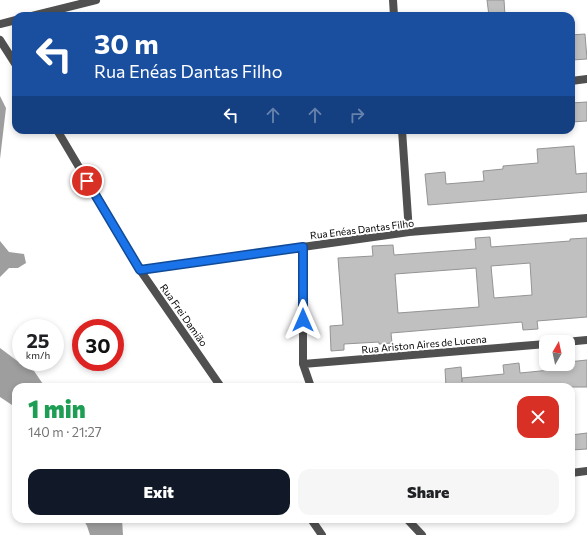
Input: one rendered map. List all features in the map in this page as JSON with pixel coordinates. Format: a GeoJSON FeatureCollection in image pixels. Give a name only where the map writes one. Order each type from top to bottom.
{"type":"FeatureCollection","features":[{"type":"Feature","properties":{"kind":"street"},"geometry":{"type":"LineString","coordinates":[[48,12],[96,0]]}},
{"type":"Feature","properties":{"kind":"street"},"geometry":{"type":"LineString","coordinates":[[393,0],[394,12]]}},
{"type":"Feature","properties":{"kind":"street"},"geometry":{"type":"LineString","coordinates":[[0,24],[12,21]]}},
{"type":"Feature","properties":{"kind":"street"},"geometry":{"type":"LineString","coordinates":[[0,40],[12,59]]}},
{"type":"Feature","properties":{"kind":"street"},"geometry":{"type":"LineString","coordinates":[[575,80],[587,79]]}},
{"type":"Feature","properties":{"kind":"street","name":"Rua Frei Damião"},"geometry":{"type":"LineString","coordinates":[[59,134],[140,270],[218,383]]}},
{"type":"Feature","properties":{"kind":"street"},"geometry":{"type":"LineString","coordinates":[[402,134],[409,232]]}},
{"type":"Feature","properties":{"kind":"street","name":"Rua Enéas Dantas Filho"},"geometry":{"type":"LineString","coordinates":[[140,270],[409,232],[587,218]]}},
{"type":"Feature","properties":{"kind":"street"},"geometry":{"type":"LineString","coordinates":[[303,247],[303,364],[310,383]]}},
{"type":"Feature","properties":{"kind":"street"},"geometry":{"type":"LineString","coordinates":[[575,341],[587,340]]}},
{"type":"Feature","properties":{"kind":"street","name":"Rua Ariston Aires de Lucena"},"geometry":{"type":"LineString","coordinates":[[303,364],[539,345]]}},
{"type":"Feature","properties":{"kind":"street"},"geometry":{"type":"LineString","coordinates":[[575,472],[587,471]]}},
{"type":"Feature","properties":{"kind":"street"},"geometry":{"type":"LineString","coordinates":[[314,523],[322,535]]}},
{"type":"Feature","properties":{"kind":"street"},"geometry":{"type":"LineString","coordinates":[[411,523],[422,535]]}},
{"type":"Feature","properties":{"kind":"shaded area"},"geometry":{"type":"Polygon","coordinates":[[[0,96],[6,108],[0,159],[0,96]]]}},
{"type":"Feature","properties":{"kind":"shaded area"},"geometry":{"type":"Polygon","coordinates":[[[0,241],[9,252],[24,254],[26,263],[18,268],[9,268],[0,277],[0,241]]]}},
{"type":"Feature","properties":{"kind":"shaded area"},"geometry":{"type":"Polygon","coordinates":[[[0,348],[12,357],[12,371],[34,371],[42,383],[12,383],[12,405],[0,397],[0,348]]]}},
{"type":"Feature","properties":{"kind":"shaded area"},"geometry":{"type":"Polygon","coordinates":[[[85,523],[122,523],[123,535],[90,535],[85,523]]]}},
{"type":"Feature","properties":{"kind":"building"},"geometry":{"type":"Polygon","coordinates":[[[487,0],[504,0],[505,12],[488,12],[487,0]]]}},
{"type":"Feature","properties":{"kind":"building"},"geometry":{"type":"Polygon","coordinates":[[[585,34],[587,59],[575,60],[575,35],[585,34]]]}},
{"type":"Feature","properties":{"kind":"building"},"geometry":{"type":"Polygon","coordinates":[[[587,102],[587,121],[575,122],[575,103],[587,102]]]}},
{"type":"Feature","properties":{"kind":"building"},"geometry":{"type":"Polygon","coordinates":[[[574,146],[576,174],[587,173],[587,192],[428,205],[425,174],[445,172],[446,184],[484,181],[483,171],[503,169],[503,166],[538,163],[537,149],[574,146]]]}},
{"type":"Feature","properties":{"kind":"building"},"geometry":{"type":"Polygon","coordinates":[[[490,237],[491,247],[570,241],[570,239],[587,238],[587,317],[537,321],[538,329],[523,330],[522,322],[391,333],[392,343],[379,344],[379,342],[344,344],[344,350],[331,351],[330,326],[343,325],[338,258],[373,256],[372,246],[393,245],[394,255],[476,249],[475,238],[490,237]],[[530,263],[491,266],[494,298],[532,295],[530,263]],[[476,268],[395,274],[398,313],[479,307],[476,268]]]}},
{"type":"Feature","properties":{"kind":"building"},"geometry":{"type":"Polygon","coordinates":[[[587,360],[587,387],[575,387],[575,383],[446,383],[445,369],[461,367],[462,382],[462,378],[504,374],[503,365],[519,363],[520,373],[540,371],[575,371],[575,361],[587,360]]]}},
{"type":"Feature","properties":{"kind":"building"},"geometry":{"type":"Polygon","coordinates":[[[587,433],[587,449],[575,450],[575,434],[587,433]]]}},
{"type":"Feature","properties":{"kind":"route"},"geometry":{"type":"LineString","coordinates":[[87,181],[140,270],[303,247],[303,320]]}}]}
